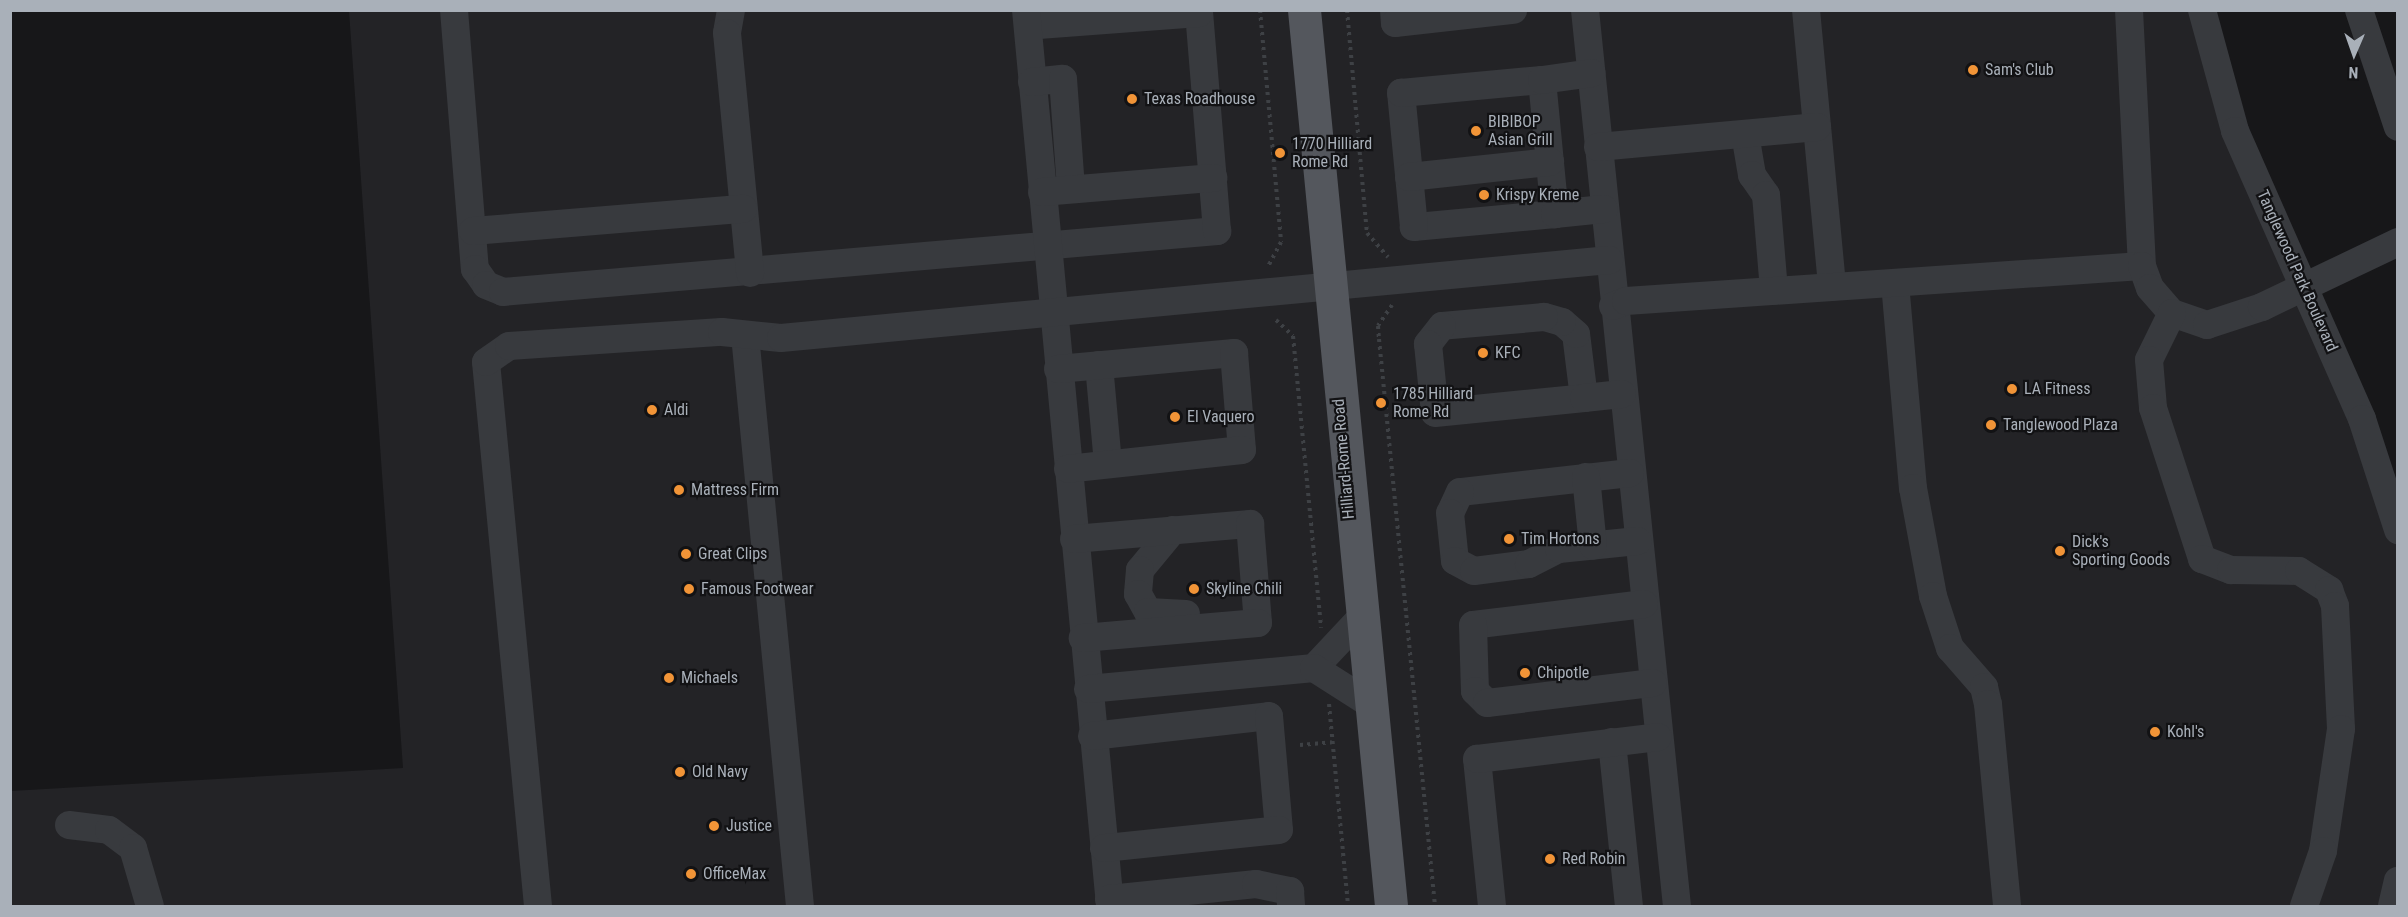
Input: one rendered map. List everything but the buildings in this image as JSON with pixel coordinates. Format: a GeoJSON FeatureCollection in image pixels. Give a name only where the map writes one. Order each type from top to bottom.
{"type":"FeatureCollection","features":[{"type":"Feature","properties":{"kind":"main road","name":"Hilliard-Rome Road"},"geometry":{"type":"LineString","coordinates":[[1304,10],[1360,619],[1391,906]]}},
{"type":"Feature","properties":{"kind":"street"},"geometry":{"type":"LineString","coordinates":[[454,10],[475,269],[486,285],[503,292],[750,273],[1046,245],[1217,231],[1199,13],[1027,18],[1042,192],[1046,245],[1051,309],[1109,903],[1169,900],[1256,884],[1290,899]]}},
{"type":"Feature","properties":{"kind":"street"},"geometry":{"type":"LineString","coordinates":[[731,10],[728,33],[750,273]]}},
{"type":"Feature","properties":{"kind":"street"},"geometry":{"type":"LineString","coordinates":[[1394,10],[1395,23],[1513,10]]}},
{"type":"Feature","properties":{"kind":"street"},"geometry":{"type":"LineString","coordinates":[[1585,10],[1612,306],[1677,906]]}},
{"type":"Feature","properties":{"kind":"street"},"geometry":{"type":"LineString","coordinates":[[1806,10],[1832,287]]}},
{"type":"Feature","properties":{"kind":"street"},"geometry":{"type":"LineString","coordinates":[[2129,10],[2142,266],[2150,288],[2172,313],[2207,325],[2229,321],[2303,284],[2397,242]]}},
{"type":"Feature","properties":{"kind":"street","name":"Tanglewood Park Boulevard"},"geometry":{"type":"LineString","coordinates":[[2202,10],[2235,131],[2362,419],[2397,530]]}},
{"type":"Feature","properties":{"kind":"street"},"geometry":{"type":"LineString","coordinates":[[2359,10],[2397,127]]}},
{"type":"Feature","properties":{"kind":"street"},"geometry":{"type":"LineString","coordinates":[[1592,73],[1401,93],[1414,227],[1604,209]]}},
{"type":"Feature","properties":{"kind":"street"},"geometry":{"type":"LineString","coordinates":[[1032,82],[1063,79],[1071,189]]}},
{"type":"Feature","properties":{"kind":"street"},"geometry":{"type":"LineString","coordinates":[[1542,80],[1555,213]]}},
{"type":"Feature","properties":{"kind":"street"},"geometry":{"type":"LineString","coordinates":[[1598,147],[1817,127]]}},
{"type":"Feature","properties":{"kind":"street"},"geometry":{"type":"LineString","coordinates":[[1745,134],[1752,175],[1766,195],[1774,291]]}},
{"type":"Feature","properties":{"kind":"street"},"geometry":{"type":"LineString","coordinates":[[1409,177],[1550,162]]}},
{"type":"Feature","properties":{"kind":"street"},"geometry":{"type":"LineString","coordinates":[[1042,192],[1213,177]]}},
{"type":"Feature","properties":{"kind":"street"},"geometry":{"type":"LineString","coordinates":[[473,231],[743,209]]}},
{"type":"Feature","properties":{"kind":"street"},"geometry":{"type":"LineString","coordinates":[[538,906],[486,362],[509,346],[745,335],[781,338],[1051,309],[1609,260]]}},
{"type":"Feature","properties":{"kind":"street"},"geometry":{"type":"LineString","coordinates":[[1612,306],[1626,301],[2142,266]]}},
{"type":"Feature","properties":{"kind":"street"},"geometry":{"type":"LineString","coordinates":[[1895,283],[1914,488],[1933,596],[1950,648],[1984,687],[2007,906]]}},
{"type":"Feature","properties":{"kind":"street"},"geometry":{"type":"LineString","coordinates":[[2172,313],[2149,360],[2153,408],[2202,559],[2231,570],[2299,571],[2329,590],[2335,606],[2340,729],[2323,851],[2304,906]]}},
{"type":"Feature","properties":{"kind":"street"},"geometry":{"type":"LineString","coordinates":[[1584,398],[1576,334],[1562,322],[1544,317],[1442,326],[1428,344],[1436,413],[1584,398],[1622,394]]}},
{"type":"Feature","properties":{"kind":"street"},"geometry":{"type":"LineString","coordinates":[[745,335],[800,906]]}},
{"type":"Feature","properties":{"kind":"street"},"geometry":{"type":"LineString","coordinates":[[1058,369],[1234,353],[1242,450],[1068,469]]}},
{"type":"Feature","properties":{"kind":"street"},"geometry":{"type":"LineString","coordinates":[[1099,365],[1108,464]]}},
{"type":"Feature","properties":{"kind":"street"},"geometry":{"type":"LineString","coordinates":[[1630,473],[1471,488],[1452,501],[1455,561],[1474,571],[1529,564],[1559,549],[1638,542]]}},
{"type":"Feature","properties":{"kind":"street"},"geometry":{"type":"LineString","coordinates":[[1586,477],[1593,546]]}},
{"type":"Feature","properties":{"kind":"street"},"geometry":{"type":"LineString","coordinates":[[1074,539],[1250,524],[1258,623],[1083,638]]}},
{"type":"Feature","properties":{"kind":"street"},"geometry":{"type":"LineString","coordinates":[[1173,531],[1140,570],[1142,605],[1158,616],[1211,612],[1229,626]]}},
{"type":"Feature","properties":{"kind":"street"},"geometry":{"type":"LineString","coordinates":[[1644,604],[1473,625],[1475,691],[1487,703],[1653,683]]}},
{"type":"Feature","properties":{"kind":"street"},"geometry":{"type":"LineString","coordinates":[[1314,668],[1360,619]]}},
{"type":"Feature","properties":{"kind":"street"},"geometry":{"type":"LineString","coordinates":[[1088,689],[1314,668],[1369,703]]}},
{"type":"Feature","properties":{"kind":"street"},"geometry":{"type":"LineString","coordinates":[[1092,736],[1269,716],[1279,830],[1104,848]]}},
{"type":"Feature","properties":{"kind":"street"},"geometry":{"type":"LineString","coordinates":[[1492,906],[1477,759],[1658,737]]}},
{"type":"Feature","properties":{"kind":"street"},"geometry":{"type":"LineString","coordinates":[[1612,742],[1629,906]]}},
{"type":"Feature","properties":{"kind":"street"},"geometry":{"type":"LineString","coordinates":[[69,825],[109,830],[133,848],[150,906]]}},
{"type":"Feature","properties":{"kind":"street"},"geometry":{"type":"LineString","coordinates":[[2392,906],[2397,881]]}},
{"type":"Feature","properties":{"kind":"path"},"geometry":{"type":"LineString","coordinates":[[1260,10],[1281,242],[1269,265]]}},
{"type":"Feature","properties":{"kind":"path"},"geometry":{"type":"LineString","coordinates":[[1347,10],[1367,233],[1388,257]]}},
{"type":"Feature","properties":{"kind":"path"},"geometry":{"type":"LineString","coordinates":[[1392,304],[1378,326],[1435,906]]}},
{"type":"Feature","properties":{"kind":"path"},"geometry":{"type":"LineString","coordinates":[[1276,320],[1293,336],[1321,628]]}},
{"type":"Feature","properties":{"kind":"path"},"geometry":{"type":"LineString","coordinates":[[1328,700],[1348,906]]}},
{"type":"Feature","properties":{"kind":"path"},"geometry":{"type":"LineString","coordinates":[[1300,745],[1332,742]]}},
{"type":"Feature","properties":{"kind":"shaded area"},"geometry":{"type":"Polygon","coordinates":[[[349,11],[2202,11],[2397,530],[2398,881],[2392,906],[11,906],[11,791],[403,768],[349,11]]]}},
{"type":"Feature","properties":{"kind":"place","name":"Sam's Club"},"geometry":{"type":"Point","coordinates":[1973,70]}},
{"type":"Feature","properties":{"kind":"place","name":"Texas Roadhouse"},"geometry":{"type":"Point","coordinates":[1132,99]}},
{"type":"Feature","properties":{"kind":"place","name":"BIBIBOP Asian Grill"},"geometry":{"type":"Point","coordinates":[1476,131]}},
{"type":"Feature","properties":{"kind":"place","name":"1770 Hilliard Rome Rd"},"geometry":{"type":"Point","coordinates":[1280,153]}},
{"type":"Feature","properties":{"kind":"place","name":"Krispy Kreme"},"geometry":{"type":"Point","coordinates":[1484,195]}},
{"type":"Feature","properties":{"kind":"place","name":"KFC"},"geometry":{"type":"Point","coordinates":[1483,353]}},
{"type":"Feature","properties":{"kind":"place","name":"LA Fitness"},"geometry":{"type":"Point","coordinates":[2012,389]}},
{"type":"Feature","properties":{"kind":"place","name":"1785 Hilliard Rome Rd"},"geometry":{"type":"Point","coordinates":[1381,403]}},
{"type":"Feature","properties":{"kind":"place","name":"Aldi"},"geometry":{"type":"Point","coordinates":[652,410]}},
{"type":"Feature","properties":{"kind":"place","name":"El Vaquero"},"geometry":{"type":"Point","coordinates":[1175,417]}},
{"type":"Feature","properties":{"kind":"place","name":"Tanglewood Plaza"},"geometry":{"type":"Point","coordinates":[1991,425]}},
{"type":"Feature","properties":{"kind":"place","name":"Mattress Firm"},"geometry":{"type":"Point","coordinates":[679,490]}},
{"type":"Feature","properties":{"kind":"place","name":"Tim Hortons"},"geometry":{"type":"Point","coordinates":[1509,539]}},
{"type":"Feature","properties":{"kind":"place","name":"Dick's Sporting Goods"},"geometry":{"type":"Point","coordinates":[2060,551]}},
{"type":"Feature","properties":{"kind":"place","name":"Great Clips"},"geometry":{"type":"Point","coordinates":[686,554]}},
{"type":"Feature","properties":{"kind":"place","name":"Famous Footwear"},"geometry":{"type":"Point","coordinates":[689,589]}},
{"type":"Feature","properties":{"kind":"place","name":"Skyline Chili"},"geometry":{"type":"Point","coordinates":[1194,589]}},
{"type":"Feature","properties":{"kind":"place","name":"Chipotle"},"geometry":{"type":"Point","coordinates":[1525,673]}},
{"type":"Feature","properties":{"kind":"place","name":"Michaels"},"geometry":{"type":"Point","coordinates":[669,678]}},
{"type":"Feature","properties":{"kind":"place","name":"Kohl's"},"geometry":{"type":"Point","coordinates":[2155,732]}},
{"type":"Feature","properties":{"kind":"place","name":"Old Navy"},"geometry":{"type":"Point","coordinates":[680,772]}},
{"type":"Feature","properties":{"kind":"place","name":"Justice"},"geometry":{"type":"Point","coordinates":[714,826]}},
{"type":"Feature","properties":{"kind":"place","name":"Red Robin"},"geometry":{"type":"Point","coordinates":[1550,859]}},
{"type":"Feature","properties":{"kind":"place","name":"OfficeMax"},"geometry":{"type":"Point","coordinates":[691,874]}}]}
